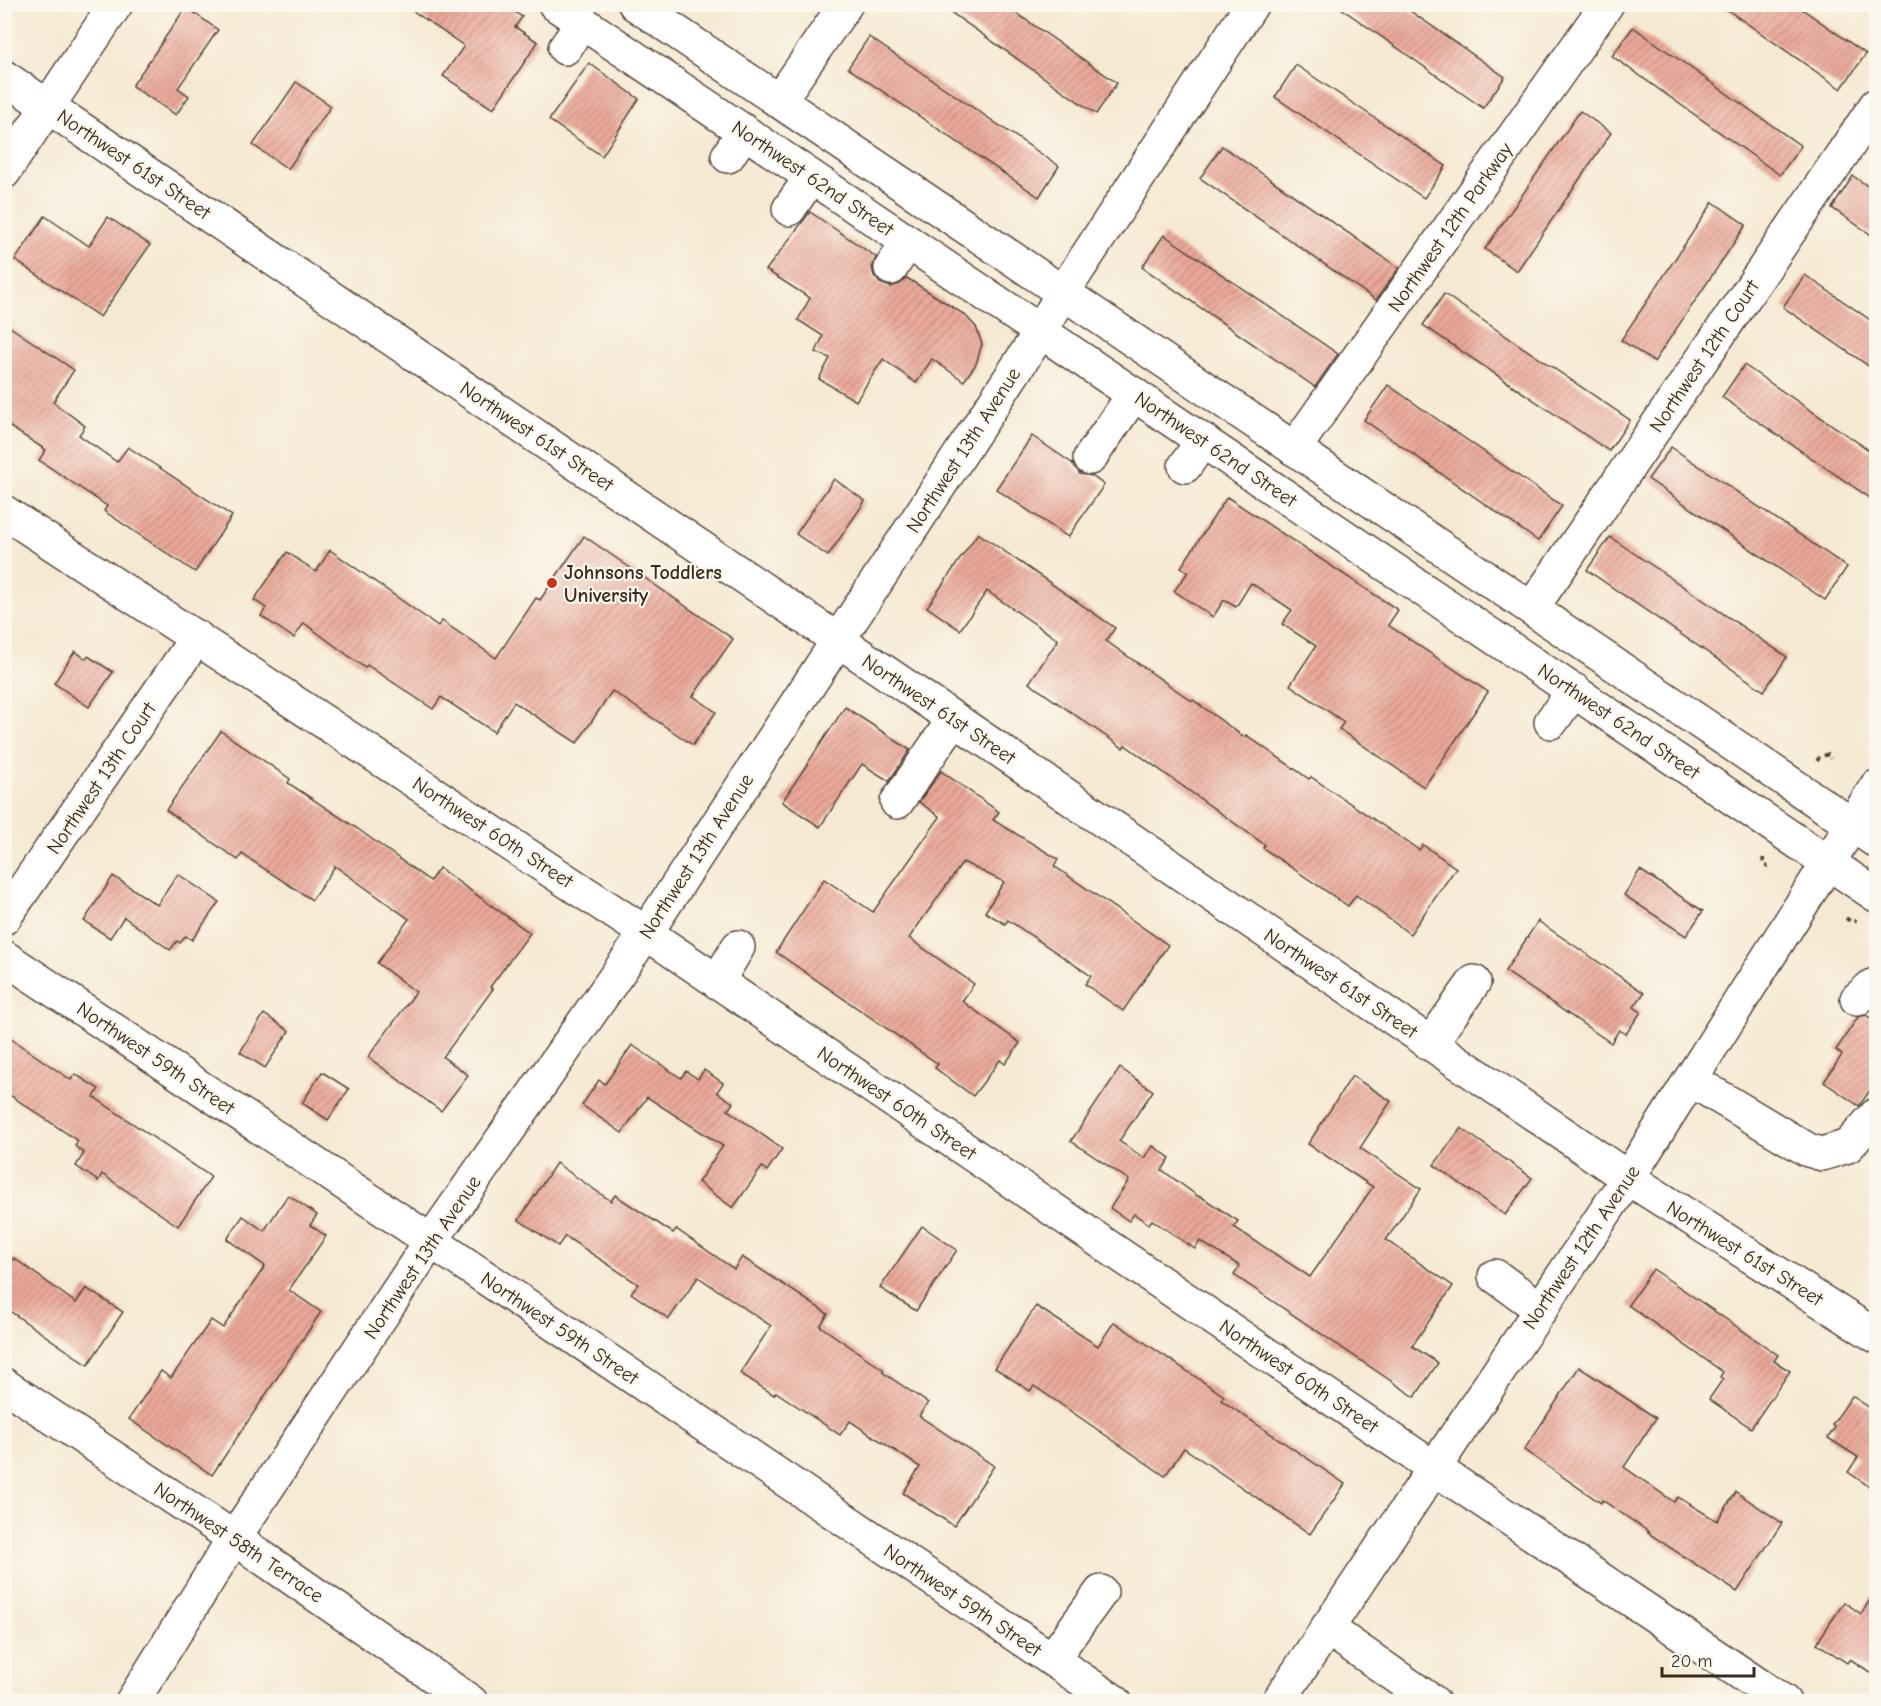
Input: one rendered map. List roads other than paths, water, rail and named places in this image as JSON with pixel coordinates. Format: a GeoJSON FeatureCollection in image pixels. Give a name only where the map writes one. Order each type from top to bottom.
{"type":"FeatureCollection","features":[{"type":"Feature","properties":{"kind":"street"},"geometry":{"type":"LineString","coordinates":[[4,171],[116,4]]}},
{"type":"Feature","properties":{"kind":"street","name":"Northwest 62nd Street"},"geometry":{"type":"LineString","coordinates":[[555,4],[573,35],[736,144],[811,177],[900,255],[1041,331],[1134,394],[1194,453],[1574,690],[1876,895]]}},
{"type":"Feature","properties":{"kind":"street"},"geometry":{"type":"LineString","coordinates":[[635,4],[1864,833]]}},
{"type":"Feature","properties":{"kind":"street"},"geometry":{"type":"LineString","coordinates":[[778,101],[846,4]]}},
{"type":"Feature","properties":{"kind":"street","name":"Northwest 13th Avenue"},"geometry":{"type":"LineString","coordinates":[[132,1701],[234,1538],[431,1241],[646,933],[1041,331],[1062,294],[1252,4]]}},
{"type":"Feature","properties":{"kind":"street","name":"Northwest 12th Parkway"},"geometry":{"type":"LineString","coordinates":[[1294,449],[1606,4]]}},
{"type":"Feature","properties":{"kind":"street","name":"Northwest 61st Street"},"geometry":{"type":"LineString","coordinates":[[4,77],[838,640],[1628,1178],[1876,1336]]}},
{"type":"Feature","properties":{"kind":"street","name":"Northwest 12th Court"},"geometry":{"type":"LineString","coordinates":[[1532,608],[1876,105]]}},
{"type":"Feature","properties":{"kind":"street"},"geometry":{"type":"LineString","coordinates":[[789,209],[811,177]]}},
{"type":"Feature","properties":{"kind":"street"},"geometry":{"type":"LineString","coordinates":[[1090,458],[1134,394]]}},
{"type":"Feature","properties":{"kind":"street","name":"Northwest 60th Street"},"geometry":{"type":"LineString","coordinates":[[4,512],[646,933],[1434,1468],[1784,1701]]}},
{"type":"Feature","properties":{"kind":"street","name":"Northwest 13th Court"},"geometry":{"type":"LineString","coordinates":[[4,918],[197,637]]}},
{"type":"Feature","properties":{"kind":"street"},"geometry":{"type":"LineString","coordinates":[[1551,722],[1574,690]]}},
{"type":"Feature","properties":{"kind":"street"},"geometry":{"type":"LineString","coordinates":[[897,802],[954,719]]}},
{"type":"Feature","properties":{"kind":"street","name":"Northwest 12th Avenue"},"geometry":{"type":"LineString","coordinates":[[1278,1701],[1628,1178],[1828,861],[1864,833],[1876,787]]}},
{"type":"Feature","properties":{"kind":"street"},"geometry":{"type":"LineString","coordinates":[[717,982],[738,947]]}},
{"type":"Feature","properties":{"kind":"street","name":"Northwest 59th Street"},"geometry":{"type":"LineString","coordinates":[[4,957],[1115,1701]]}},
{"type":"Feature","properties":{"kind":"street"},"geometry":{"type":"LineString","coordinates":[[1430,1044],[1474,982]]}},
{"type":"Feature","properties":{"kind":"street"},"geometry":{"type":"LineString","coordinates":[[1691,1080],[1808,1150],[1822,1154],[1848,1146],[1876,1115]]}},
{"type":"Feature","properties":{"kind":"street"},"geometry":{"type":"LineString","coordinates":[[1495,1276],[1541,1308]]}},
{"type":"Feature","properties":{"kind":"street","name":"Northwest 58th Terrace"},"geometry":{"type":"LineString","coordinates":[[4,1385],[234,1538],[471,1701]]}},
{"type":"Feature","properties":{"kind":"street"},"geometry":{"type":"LineString","coordinates":[[1052,1659],[1101,1592]]}},
{"type":"Feature","properties":{"kind":"street"},"geometry":{"type":"LineString","coordinates":[[1327,1628],[1434,1701]]}},
{"type":"Feature","properties":{"kind":"place","name":"Johnsons Toddlers University"},"geometry":{"type":"Point","coordinates":[552,583]}}]}
